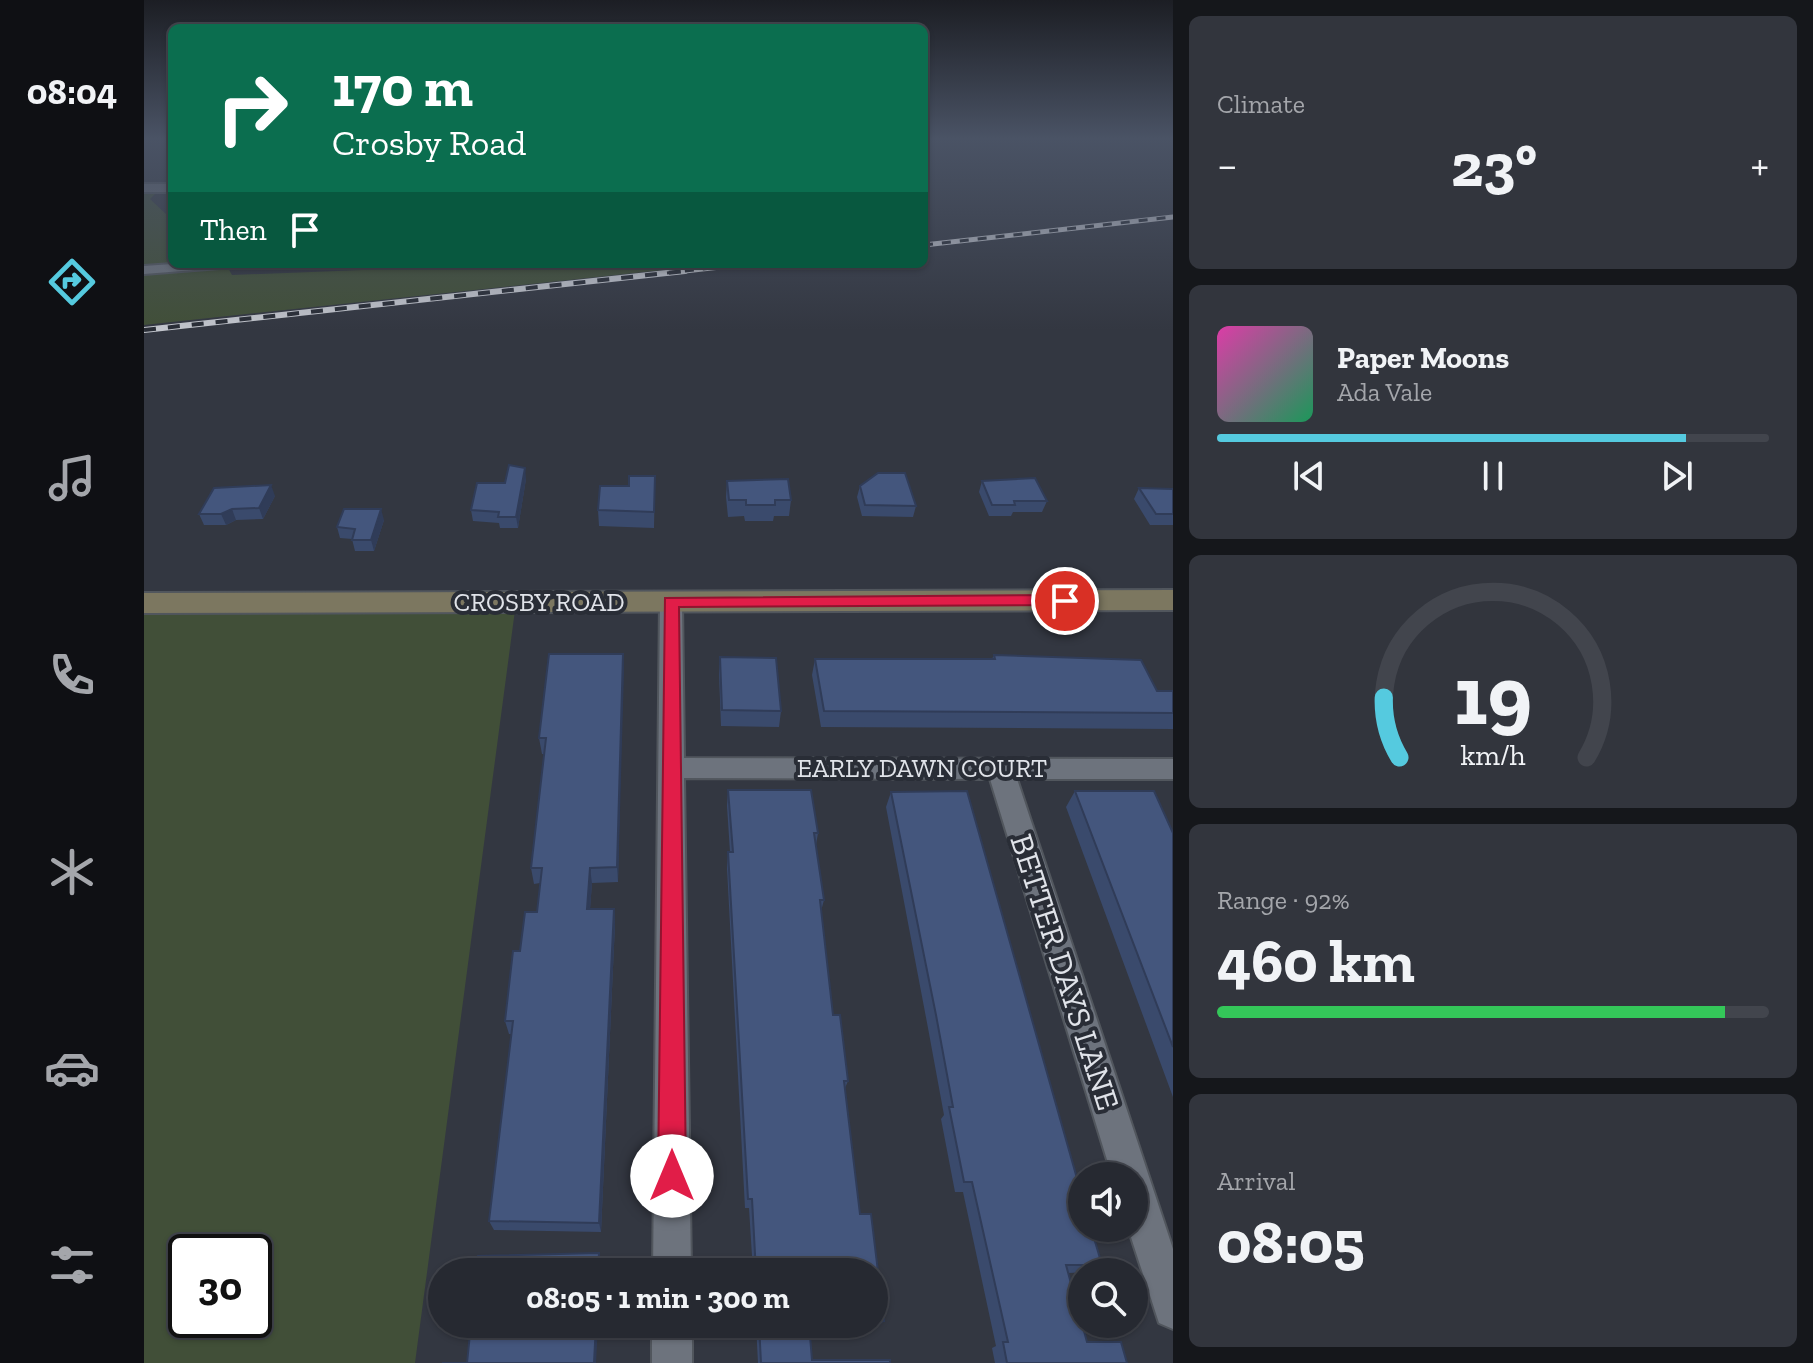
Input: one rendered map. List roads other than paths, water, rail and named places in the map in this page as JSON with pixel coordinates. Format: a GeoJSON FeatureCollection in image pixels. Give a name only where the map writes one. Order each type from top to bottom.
{"type":"FeatureCollection","features":[{"type":"Feature","properties":{"kind":"street"},"geometry":{"type":"LineString","coordinates":[[144,270],[169,268]]}},
{"type":"Feature","properties":{"kind":"street","name":"CROSBY ROAD"},"geometry":{"type":"LineString","coordinates":[[144,603],[1173,600]]}},
{"type":"Feature","properties":{"kind":"street"},"geometry":{"type":"LineString","coordinates":[[671,602],[672,1258]]}},
{"type":"Feature","properties":{"kind":"street","name":"EARLY DAWN COURT"},"geometry":{"type":"LineString","coordinates":[[671,768],[1173,769]]}},
{"type":"Feature","properties":{"kind":"street","name":"BETTER DAYS LANE"},"geometry":{"type":"LineString","coordinates":[[1000,768],[1126,1162]]}},
{"type":"Feature","properties":{"kind":"street"},"geometry":{"type":"LineString","coordinates":[[1148,1231],[1173,1309]]}},
{"type":"Feature","properties":{"kind":"street"},"geometry":{"type":"LineString","coordinates":[[672,1338],[672,1363]]}},
{"type":"Feature","properties":{"kind":"railway"},"geometry":{"type":"LineString","coordinates":[[928,245],[1173,217]]}},
{"type":"Feature","properties":{"kind":"railway"},"geometry":{"type":"LineString","coordinates":[[678,272],[711,268]]}},
{"type":"Feature","properties":{"kind":"railway"},"geometry":{"type":"LineString","coordinates":[[678,272],[685,271]]}},
{"type":"Feature","properties":{"kind":"railway"},"geometry":{"type":"LineString","coordinates":[[144,330],[678,272]]}},
{"type":"Feature","properties":{"kind":"railway"},"geometry":{"type":"LineString","coordinates":[[667,273],[678,272]]}}]}
